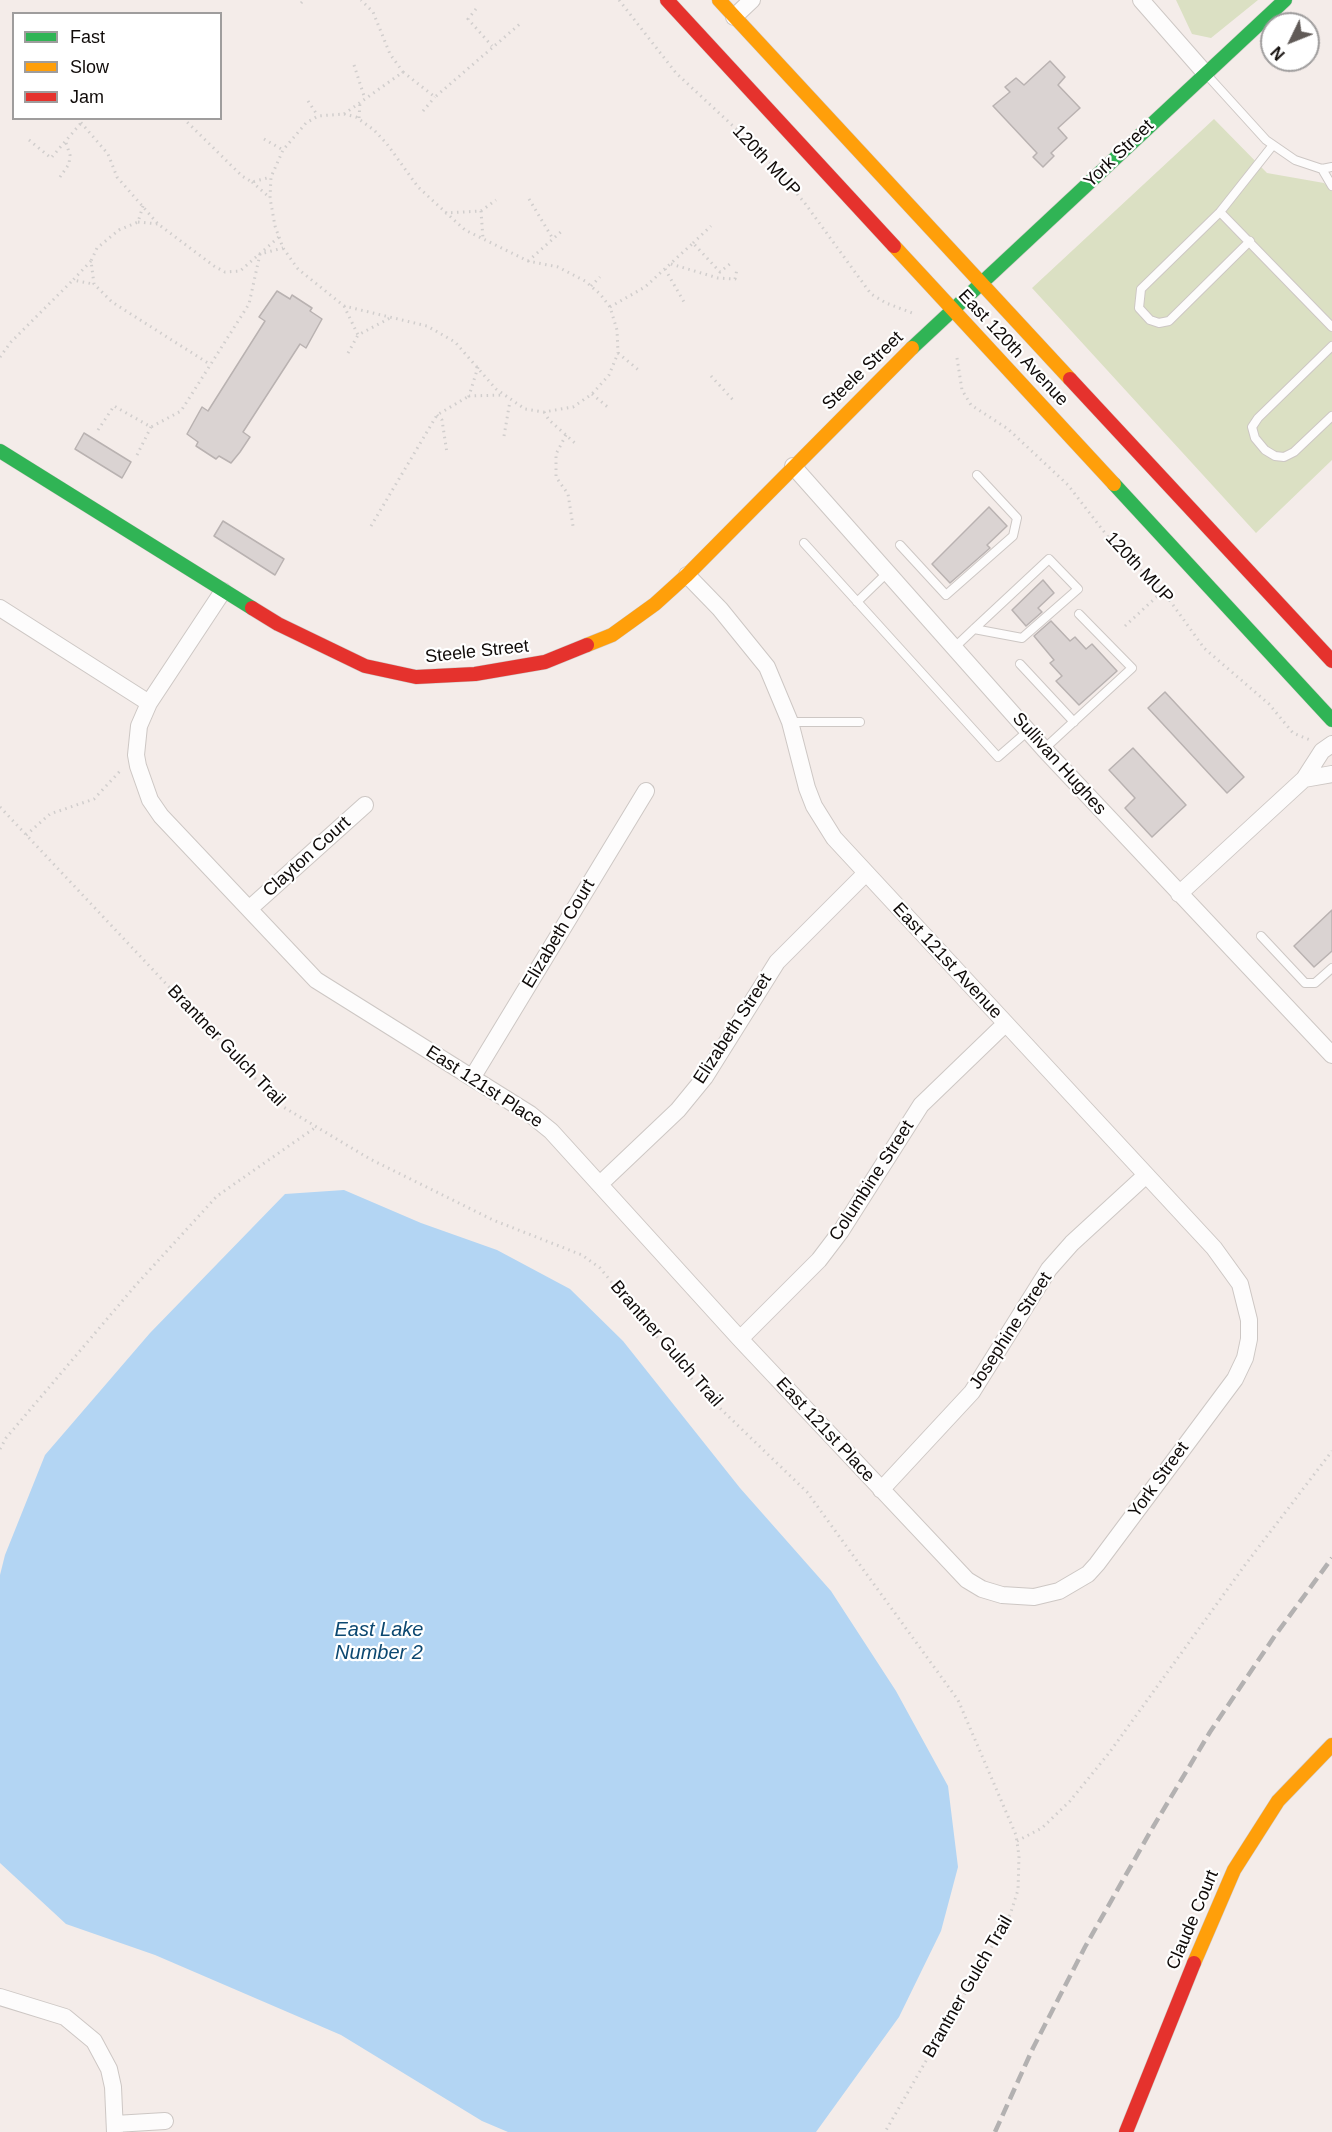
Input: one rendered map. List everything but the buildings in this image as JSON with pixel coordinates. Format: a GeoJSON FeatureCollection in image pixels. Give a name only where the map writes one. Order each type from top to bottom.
{"type":"FeatureCollection","features":[{"type":"Feature","properties":{"kind":"street","name":"East 120th Avenue"},"geometry":{"type":"LineString","coordinates":[[667,0],[1332,720]]}},
{"type":"Feature","properties":{"kind":"street","name":"East 120th Avenue"},"geometry":{"type":"LineString","coordinates":[[719,0],[1332,661]]}},
{"type":"Feature","properties":{"kind":"street"},"geometry":{"type":"LineString","coordinates":[[734,17],[752,0]]}},
{"type":"Feature","properties":{"kind":"street"},"geometry":{"type":"LineString","coordinates":[[1141,0],[1205,73]]}},
{"type":"Feature","properties":{"kind":"street","name":"York Street"},"geometry":{"type":"LineString","coordinates":[[954,310],[1285,0]]}},
{"type":"Feature","properties":{"kind":"street","name":"Steele Street"},"geometry":{"type":"LineString","coordinates":[[0,451],[223,591],[313,643],[365,666],[416,677],[508,670],[545,662],[584,648],[626,626],[687,575],[874,383],[954,310]]}},
{"type":"Feature","properties":{"kind":"street","name":"Sullivan Hughes"},"geometry":{"type":"LineString","coordinates":[[793,466],[1044,749],[1179,894],[1227,940],[1332,1055]]}},
{"type":"Feature","properties":{"kind":"street","name":"East 121st Avenue"},"geometry":{"type":"LineString","coordinates":[[687,575],[757,652],[775,683],[790,722],[814,806],[834,838],[1231,1269],[1240,1284],[1249,1320]]}},
{"type":"Feature","properties":{"kind":"street","name":"East 121st Place"},"geometry":{"type":"LineString","coordinates":[[223,591],[149,703],[139,726],[136,755],[142,781],[161,816],[316,980],[530,1114],[551,1131],[740,1339],[967,1580],[992,1592],[1024,1597]]}},
{"type":"Feature","properties":{"kind":"street"},"geometry":{"type":"LineString","coordinates":[[0,608],[149,703]]}},
{"type":"Feature","properties":{"kind":"street"},"geometry":{"type":"LineString","coordinates":[[1179,894],[1304,779],[1322,751],[1332,744]]}},
{"type":"Feature","properties":{"kind":"street"},"geometry":{"type":"LineString","coordinates":[[1304,779],[1332,774]]}},
{"type":"Feature","properties":{"kind":"street","name":"Elizabeth Court"},"geometry":{"type":"LineString","coordinates":[[472,1078],[646,791]]}},
{"type":"Feature","properties":{"kind":"street","name":"Clayton Court"},"geometry":{"type":"LineString","coordinates":[[249,909],[365,805]]}},
{"type":"Feature","properties":{"kind":"street","name":"Elizabeth Street"},"geometry":{"type":"LineString","coordinates":[[600,1184],[678,1110],[705,1077],[777,963],[866,873]]}},
{"type":"Feature","properties":{"kind":"street","name":"Columbine Street"},"geometry":{"type":"LineString","coordinates":[[740,1339],[819,1260],[841,1231],[921,1105],[1005,1024]]}},
{"type":"Feature","properties":{"kind":"street","name":"Josephine Street"},"geometry":{"type":"LineString","coordinates":[[880,1490],[972,1392],[1049,1269],[1072,1243],[1145,1176]]}},
{"type":"Feature","properties":{"kind":"street","name":"York Street"},"geometry":{"type":"LineString","coordinates":[[1024,1597],[1059,1591],[1080,1579],[1097,1564],[1235,1379],[1245,1358],[1249,1320]]}},
{"type":"Feature","properties":{"kind":"street","name":"Claude Court"},"geometry":{"type":"LineString","coordinates":[[1126,2132],[1215,1909],[1234,1870],[1250,1841],[1278,1801],[1332,1745]]}},
{"type":"Feature","properties":{"kind":"street"},"geometry":{"type":"LineString","coordinates":[[0,1997],[65,2017],[94,2041],[109,2068],[115,2128],[165,2121]]}},
{"type":"Feature","properties":{"kind":"lane"},"geometry":{"type":"LineString","coordinates":[[1205,73],[1273,145],[1295,160],[1322,169],[1332,167]]}},
{"type":"Feature","properties":{"kind":"lane"},"geometry":{"type":"LineString","coordinates":[[1250,241],[1169,321],[1159,323],[1150,320],[1139,308],[1142,289],[1220,212],[1259,159],[1273,145]]}},
{"type":"Feature","properties":{"kind":"lane"},"geometry":{"type":"LineString","coordinates":[[1322,169],[1332,186]]}},
{"type":"Feature","properties":{"kind":"lane"},"geometry":{"type":"LineString","coordinates":[[1220,212],[1332,327]]}},
{"type":"Feature","properties":{"kind":"lane"},"geometry":{"type":"LineString","coordinates":[[1332,346],[1258,418],[1252,427],[1255,438],[1265,450],[1275,456],[1284,457],[1294,452],[1332,416]]}},
{"type":"Feature","properties":{"kind":"lane"},"geometry":{"type":"LineString","coordinates":[[900,545],[946,595],[1013,536],[1017,518],[977,475]]}},
{"type":"Feature","properties":{"kind":"lane"},"geometry":{"type":"LineString","coordinates":[[804,543],[998,758],[1028,730]]}},
{"type":"Feature","properties":{"kind":"lane"},"geometry":{"type":"LineString","coordinates":[[955,647],[974,629],[1049,559],[1078,589],[1022,638],[974,629]]}},
{"type":"Feature","properties":{"kind":"lane"},"geometry":{"type":"LineString","coordinates":[[857,602],[888,573]]}},
{"type":"Feature","properties":{"kind":"lane"},"geometry":{"type":"LineString","coordinates":[[1044,749],[1132,668],[1079,614]]}},
{"type":"Feature","properties":{"kind":"lane"},"geometry":{"type":"LineString","coordinates":[[1020,664],[1074,722]]}},
{"type":"Feature","properties":{"kind":"lane"},"geometry":{"type":"LineString","coordinates":[[790,722],[860,722]]}},
{"type":"Feature","properties":{"kind":"lane"},"geometry":{"type":"LineString","coordinates":[[1261,936],[1305,983],[1315,983],[1332,968]]}},
{"type":"Feature","properties":{"kind":"path"},"geometry":{"type":"LineString","coordinates":[[361,0],[373,12],[390,54],[403,72],[435,97]]}},
{"type":"Feature","properties":{"kind":"path","name":"120th MUP"},"geometry":{"type":"LineString","coordinates":[[619,0],[676,73],[760,151],[804,202],[872,294],[886,303],[915,314]]}},
{"type":"Feature","properties":{"kind":"path"},"geometry":{"type":"LineString","coordinates":[[476,9],[468,19],[492,46]]}},
{"type":"Feature","properties":{"kind":"path"},"geometry":{"type":"LineString","coordinates":[[423,111],[435,97],[521,23]]}},
{"type":"Feature","properties":{"kind":"path"},"geometry":{"type":"LineString","coordinates":[[354,65],[365,99]]}},
{"type":"Feature","properties":{"kind":"path"},"geometry":{"type":"LineString","coordinates":[[344,114],[403,72]]}},
{"type":"Feature","properties":{"kind":"path"},"geometry":{"type":"LineString","coordinates":[[308,101],[318,116]]}},
{"type":"Feature","properties":{"kind":"path"},"geometry":{"type":"LineString","coordinates":[[359,119],[360,102]]}},
{"type":"Feature","properties":{"kind":"path"},"geometry":{"type":"LineString","coordinates":[[344,306],[427,326],[456,342],[510,401],[525,408],[544,412],[573,407],[592,394],[609,375],[618,352],[617,330],[610,307],[591,286],[558,267],[528,261],[483,239],[443,213],[418,187],[387,144],[359,119],[344,114],[318,116],[306,123],[283,150],[271,177],[270,198],[283,248],[298,269],[344,306],[358,335]]}},
{"type":"Feature","properties":{"kind":"path"},"geometry":{"type":"LineString","coordinates":[[79,120],[108,153],[117,177],[158,224],[197,256],[225,272],[240,271],[279,237]]}},
{"type":"Feature","properties":{"kind":"path"},"geometry":{"type":"LineString","coordinates":[[185,120],[242,176],[270,198]]}},
{"type":"Feature","properties":{"kind":"path"},"geometry":{"type":"LineString","coordinates":[[29,140],[51,158],[81,123]]}},
{"type":"Feature","properties":{"kind":"path"},"geometry":{"type":"LineString","coordinates":[[264,139],[283,150]]}},
{"type":"Feature","properties":{"kind":"path"},"geometry":{"type":"LineString","coordinates":[[60,177],[69,164],[70,155],[65,140]]}},
{"type":"Feature","properties":{"kind":"path"},"geometry":{"type":"LineString","coordinates":[[252,182],[271,177]]}},
{"type":"Feature","properties":{"kind":"path"},"geometry":{"type":"LineString","coordinates":[[529,199],[553,239]]}},
{"type":"Feature","properties":{"kind":"path"},"geometry":{"type":"LineString","coordinates":[[443,213],[481,211],[496,200]]}},
{"type":"Feature","properties":{"kind":"path"},"geometry":{"type":"LineString","coordinates":[[138,222],[143,206]]}},
{"type":"Feature","properties":{"kind":"path"},"geometry":{"type":"LineString","coordinates":[[481,211],[483,239]]}},
{"type":"Feature","properties":{"kind":"path"},"geometry":{"type":"LineString","coordinates":[[0,357],[11,342],[74,280],[107,238],[138,222],[158,224]]}},
{"type":"Feature","properties":{"kind":"path"},"geometry":{"type":"LineString","coordinates":[[610,307],[645,287],[711,226]]}},
{"type":"Feature","properties":{"kind":"path"},"geometry":{"type":"LineString","coordinates":[[528,261],[563,230]]}},
{"type":"Feature","properties":{"kind":"path"},"geometry":{"type":"LineString","coordinates":[[693,243],[720,272],[730,263]]}},
{"type":"Feature","properties":{"kind":"path"},"geometry":{"type":"LineString","coordinates":[[260,254],[283,248]]}},
{"type":"Feature","properties":{"kind":"path"},"geometry":{"type":"LineString","coordinates":[[137,455],[151,427],[181,411],[249,304],[260,254]]}},
{"type":"Feature","properties":{"kind":"path"},"geometry":{"type":"LineString","coordinates":[[91,261],[94,285]]}},
{"type":"Feature","properties":{"kind":"path"},"geometry":{"type":"LineString","coordinates":[[671,264],[718,278],[735,279],[737,269]]}},
{"type":"Feature","properties":{"kind":"path"},"geometry":{"type":"LineString","coordinates":[[665,270],[684,302]]}},
{"type":"Feature","properties":{"kind":"path"},"geometry":{"type":"LineString","coordinates":[[591,286],[600,277]]}},
{"type":"Feature","properties":{"kind":"path"},"geometry":{"type":"LineString","coordinates":[[74,280],[94,285],[112,302],[211,365]]}},
{"type":"Feature","properties":{"kind":"path"},"geometry":{"type":"LineString","coordinates":[[348,353],[358,335],[391,317]]}},
{"type":"Feature","properties":{"kind":"path"},"geometry":{"type":"LineString","coordinates":[[618,352],[641,372]]}},
{"type":"Feature","properties":{"kind":"path","name":"120th MUP"},"geometry":{"type":"LineString","coordinates":[[957,358],[962,390],[971,405],[1008,429],[1039,455],[1068,485],[1115,546],[1163,591],[1204,648],[1269,704],[1293,733],[1315,740]]}},
{"type":"Feature","properties":{"kind":"path"},"geometry":{"type":"LineString","coordinates":[[469,396],[478,367]]}},
{"type":"Feature","properties":{"kind":"path"},"geometry":{"type":"LineString","coordinates":[[711,376],[734,401]]}},
{"type":"Feature","properties":{"kind":"path"},"geometry":{"type":"LineString","coordinates":[[592,394],[610,409]]}},
{"type":"Feature","properties":{"kind":"path"},"geometry":{"type":"LineString","coordinates":[[371,526],[437,415],[469,396],[503,395]]}},
{"type":"Feature","properties":{"kind":"path"},"geometry":{"type":"LineString","coordinates":[[504,436],[510,401]]}},
{"type":"Feature","properties":{"kind":"path"},"geometry":{"type":"LineString","coordinates":[[98,430],[114,406],[151,427]]}},
{"type":"Feature","properties":{"kind":"path"},"geometry":{"type":"LineString","coordinates":[[544,412],[577,445]]}},
{"type":"Feature","properties":{"kind":"path"},"geometry":{"type":"LineString","coordinates":[[437,415],[442,420],[447,453]]}},
{"type":"Feature","properties":{"kind":"path"},"geometry":{"type":"LineString","coordinates":[[566,435],[556,454],[556,477],[568,494],[573,526]]}},
{"type":"Feature","properties":{"kind":"path"},"geometry":{"type":"LineString","coordinates":[[1125,626],[1163,591]]}},
{"type":"Feature","properties":{"kind":"path"},"geometry":{"type":"LineString","coordinates":[[26,835],[50,813],[94,799],[136,755]]}},
{"type":"Feature","properties":{"kind":"path","name":"Brantner Gulch Trail"},"geometry":{"type":"LineString","coordinates":[[0,807],[280,1105],[370,1160],[493,1220],[582,1255],[600,1268],[700,1389],[807,1492],[958,1700],[1017,1841],[1018,1890],[1010,1914],[885,2132]]}},
{"type":"Feature","properties":{"kind":"path"},"geometry":{"type":"LineString","coordinates":[[0,1449],[6,1438],[135,1286],[217,1196],[316,1127]]}},
{"type":"Feature","properties":{"kind":"path"},"geometry":{"type":"LineString","coordinates":[[1017,1841],[1042,1827],[1076,1793],[1332,1451]]}},
{"type":"Feature","properties":{"kind":"green space"},"geometry":{"type":"Polygon","coordinates":[[[1176,0],[1258,0],[1211,38],[1192,34],[1176,0]]]}},
{"type":"Feature","properties":{"kind":"green space"},"geometry":{"type":"Polygon","coordinates":[[[1214,119],[1267,173],[1324,183],[1332,191],[1332,460],[1256,533],[1032,288],[1214,119]]]}},
{"type":"Feature","properties":{"kind":"water","name":"East Lake Number 2"},"geometry":{"type":"Polygon","coordinates":[[[344,1190],[421,1223],[497,1250],[570,1289],[623,1341],[740,1488],[831,1591],[896,1691],[948,1786],[958,1867],[941,1931],[899,2017],[816,2132],[508,2132],[482,2121],[341,2035],[155,1955],[66,1924],[0,1863],[0,1575],[5,1555],[45,1455],[150,1333],[285,1194],[344,1190]]]}},
{"type":"Feature","properties":{"kind":"railway"},"geometry":{"type":"LineString","coordinates":[[995,2132],[1033,2048],[1085,1947],[1153,1827],[1210,1732],[1274,1637],[1332,1558]]}},
{"type":"Feature","properties":{"kind":"traffic: fast"},"geometry":{"type":"LineString","coordinates":[[912,348],[1285,0]]}},
{"type":"Feature","properties":{"kind":"traffic: fast"},"geometry":{"type":"LineString","coordinates":[[0,451],[252,608]]}},
{"type":"Feature","properties":{"kind":"traffic: fast"},"geometry":{"type":"LineString","coordinates":[[1114,484],[1332,720]]}},
{"type":"Feature","properties":{"kind":"traffic: slow"},"geometry":{"type":"LineString","coordinates":[[719,0],[1070,379]]}},
{"type":"Feature","properties":{"kind":"traffic: slow"},"geometry":{"type":"LineString","coordinates":[[894,246],[1114,484]]}},
{"type":"Feature","properties":{"kind":"traffic: slow"},"geometry":{"type":"LineString","coordinates":[[587,645],[612,635],[655,604],[687,575],[912,348]]}},
{"type":"Feature","properties":{"kind":"traffic: slow"},"geometry":{"type":"LineString","coordinates":[[1194,1963],[1234,1870],[1278,1801],[1332,1745]]}},
{"type":"Feature","properties":{"kind":"traffic: jam"},"geometry":{"type":"LineString","coordinates":[[667,0],[894,246]]}},
{"type":"Feature","properties":{"kind":"traffic: jam"},"geometry":{"type":"LineString","coordinates":[[1070,379],[1332,661]]}},
{"type":"Feature","properties":{"kind":"traffic: jam"},"geometry":{"type":"LineString","coordinates":[[252,608],[278,624],[365,666],[416,677],[475,674],[545,662],[587,645]]}},
{"type":"Feature","properties":{"kind":"traffic: jam"},"geometry":{"type":"LineString","coordinates":[[1126,2132],[1194,1963]]}}]}
